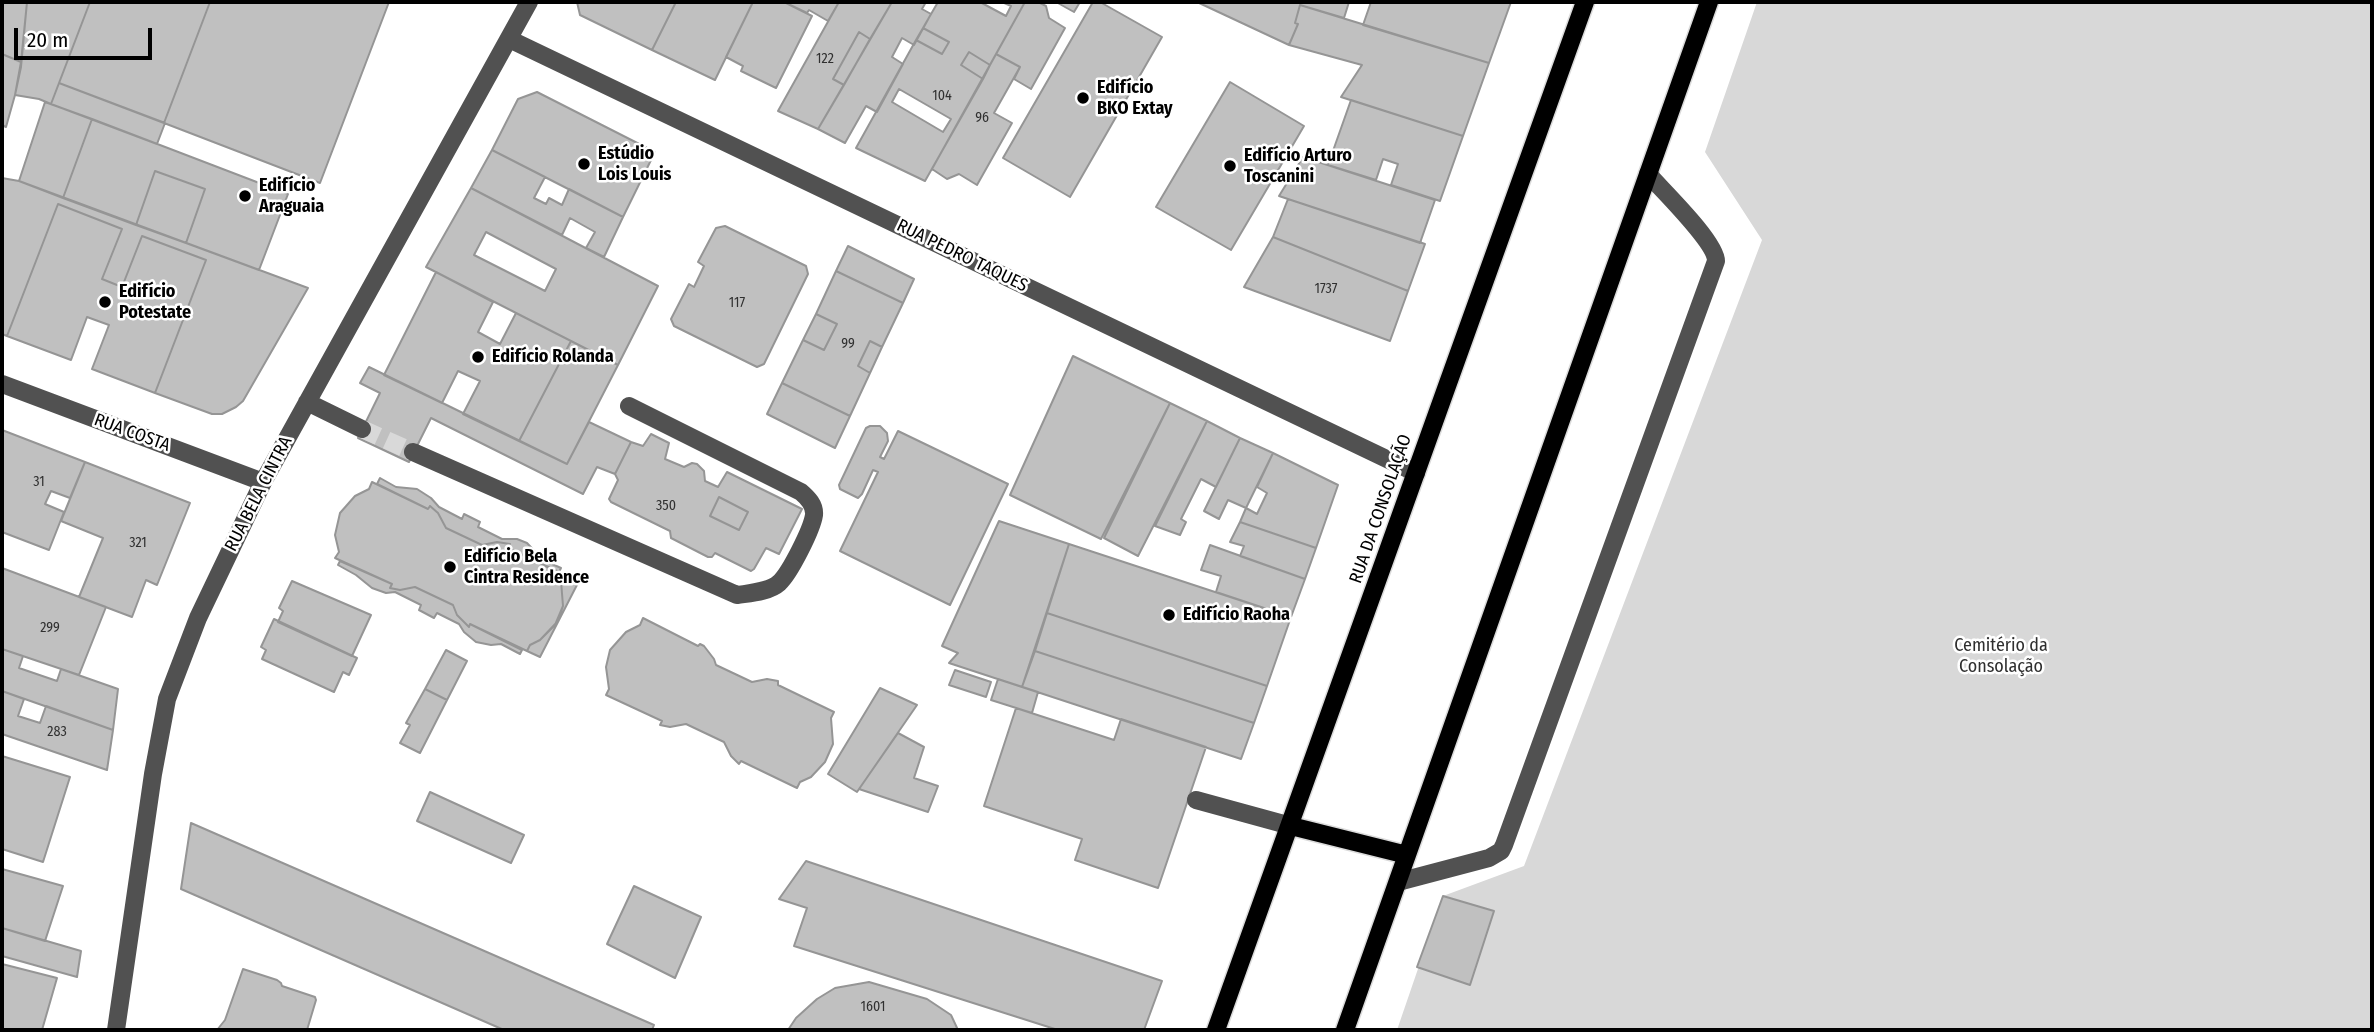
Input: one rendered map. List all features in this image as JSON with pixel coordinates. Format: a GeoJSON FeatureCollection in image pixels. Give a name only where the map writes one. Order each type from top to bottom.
{"type":"FeatureCollection","features":[{"type":"Feature","properties":{"kind":"main road","name":"RUA DA CONSOLAÇÃO"},"geometry":{"type":"LineString","coordinates":[[1216,1030],[1585,2]]}},
{"type":"Feature","properties":{"kind":"main road"},"geometry":{"type":"LineString","coordinates":[[1345,1030],[1709,2]]}},
{"type":"Feature","properties":{"kind":"main road"},"geometry":{"type":"LineString","coordinates":[[1291,826],[1407,855]]}},
{"type":"Feature","properties":{"kind":"street","name":"RUA BELA CINTRA"},"geometry":{"type":"LineString","coordinates":[[116,1030],[153,774],[167,699],[198,618],[263,482],[529,2]]}},
{"type":"Feature","properties":{"kind":"street","name":"RUA PEDRO TAQUES"},"geometry":{"type":"LineString","coordinates":[[509,39],[1416,473]]}},
{"type":"Feature","properties":{"kind":"street"},"geometry":{"type":"LineString","coordinates":[[1398,882],[1489,858],[1496,855],[1504,845],[1716,261],[1716,255],[1708,241],[1648,174]]}},
{"type":"Feature","properties":{"kind":"street","name":"RUA COSTA"},"geometry":{"type":"LineString","coordinates":[[2,384],[263,482]]}},
{"type":"Feature","properties":{"kind":"street"},"geometry":{"type":"LineString","coordinates":[[307,402],[362,429]]}},
{"type":"Feature","properties":{"kind":"street"},"geometry":{"type":"LineString","coordinates":[[414,452],[737,594],[759,592],[778,584],[799,554],[814,514],[811,501],[801,492],[629,406]]}},
{"type":"Feature","properties":{"kind":"street"},"geometry":{"type":"LineString","coordinates":[[1196,800],[1291,826]]}},
{"type":"Feature","properties":{"kind":"green space","name":"Cemitério da Consolação"},"geometry":{"type":"Polygon","coordinates":[[[1757,2],[2372,2],[2372,1030],[1397,1030],[1443,896],[1524,866],[1762,240],[1705,152],[1757,2]]]}},
{"type":"Feature","properties":{"kind":"building"},"geometry":{"type":"Polygon","coordinates":[[[2,2],[27,2],[21,62],[2,54],[2,2]]]}},
{"type":"Feature","properties":{"kind":"building"},"geometry":{"type":"Polygon","coordinates":[[[27,2],[90,2],[51,104],[15,95],[21,67],[27,2]]]}},
{"type":"Feature","properties":{"kind":"building"},"geometry":{"type":"Polygon","coordinates":[[[90,2],[210,2],[164,123],[59,83],[90,2]]]}},
{"type":"Feature","properties":{"kind":"building"},"geometry":{"type":"Polygon","coordinates":[[[210,2],[389,2],[320,183],[164,123],[210,2]]]}},
{"type":"Feature","properties":{"kind":"building"},"geometry":{"type":"Polygon","coordinates":[[[577,2],[676,2],[652,50],[580,15],[577,2]]]}},
{"type":"Feature","properties":{"kind":"building"},"geometry":{"type":"Polygon","coordinates":[[[676,2],[753,2],[715,80],[652,50],[676,2]]]}},
{"type":"Feature","properties":{"kind":"building"},"geometry":{"type":"Polygon","coordinates":[[[753,2],[784,2],[812,16],[776,88],[741,71],[743,66],[726,57],[753,2]]]}},
{"type":"Feature","properties":{"kind":"building"},"geometry":{"type":"Polygon","coordinates":[[[784,2],[839,2],[828,21],[809,10],[807,13],[784,2]]]}},
{"type":"Feature","properties":{"kind":"building"},"geometry":{"type":"Polygon","coordinates":[[[839,2],[892,2],[870,39],[859,32],[833,79],[844,85],[818,129],[778,111],[839,2]]]}},
{"type":"Feature","properties":{"kind":"building"},"geometry":{"type":"Polygon","coordinates":[[[892,2],[926,2],[922,9],[931,14],[914,45],[902,38],[892,57],[903,64],[877,112],[866,106],[845,143],[818,129],[892,2]]]}},
{"type":"Feature","properties":{"kind":"building"},"geometry":{"type":"Polygon","coordinates":[[[938,2],[980,2],[1006,16],[1011,6],[1002,2],[1025,2],[990,65],[969,52],[961,65],[983,79],[925,181],[856,148],[916,40],[942,54],[949,42],[923,28],[938,2]],[[899,89],[892,102],[943,132],[951,119],[899,89]]]}},
{"type":"Feature","properties":{"kind":"building"},"geometry":{"type":"Polygon","coordinates":[[[1025,2],[1038,2],[1046,6],[1049,18],[1065,28],[1031,89],[1014,79],[1020,67],[996,54],[1025,2]]]}},
{"type":"Feature","properties":{"kind":"building"},"geometry":{"type":"Polygon","coordinates":[[[1056,2],[1080,2],[1074,12],[1056,2]]]}},
{"type":"Feature","properties":{"kind":"building","name":"Edifício BKO Extay"},"geometry":{"type":"Polygon","coordinates":[[[1093,2],[1100,2],[1162,37],[1070,197],[1003,158],[1093,2]]]}},
{"type":"Feature","properties":{"kind":"building"},"geometry":{"type":"Polygon","coordinates":[[[1197,2],[1349,2],[1344,18],[1300,5],[1295,23],[1298,24],[1289,45],[1197,2]]]}},
{"type":"Feature","properties":{"kind":"building"},"geometry":{"type":"Polygon","coordinates":[[[1371,2],[1511,2],[1489,63],[1363,25],[1371,2]]]}},
{"type":"Feature","properties":{"kind":"building"},"geometry":{"type":"Polygon","coordinates":[[[1300,5],[1489,63],[1463,136],[1341,97],[1362,65],[1289,45],[1298,24],[1295,23],[1300,5]]]}},
{"type":"Feature","properties":{"kind":"building"},"geometry":{"type":"Polygon","coordinates":[[[923,28],[949,42],[942,54],[916,40],[923,28]]]}},
{"type":"Feature","properties":{"kind":"building"},"geometry":{"type":"Polygon","coordinates":[[[859,32],[870,39],[844,85],[833,79],[859,32]]]}},
{"type":"Feature","properties":{"kind":"building"},"geometry":{"type":"Polygon","coordinates":[[[969,52],[990,65],[983,79],[961,65],[969,52]]]}},
{"type":"Feature","properties":{"kind":"building"},"geometry":{"type":"Polygon","coordinates":[[[2,54],[21,62],[6,127],[2,125],[2,54]]]}},
{"type":"Feature","properties":{"kind":"building"},"geometry":{"type":"Polygon","coordinates":[[[996,54],[1020,67],[994,113],[1012,123],[977,185],[959,174],[947,179],[932,169],[996,54]]]}},
{"type":"Feature","properties":{"kind":"building","name":"Edifício Arturo Toscanini"},"geometry":{"type":"Polygon","coordinates":[[[1230,82],[1304,126],[1231,250],[1156,207],[1230,82]]]}},
{"type":"Feature","properties":{"kind":"building"},"geometry":{"type":"Polygon","coordinates":[[[59,83],[165,123],[157,144],[51,104],[59,83]]]}},
{"type":"Feature","properties":{"kind":"building","name":"Estúdio Lois Louis"},"geometry":{"type":"Polygon","coordinates":[[[537,92],[655,152],[623,217],[492,150],[518,99],[537,92]]]}},
{"type":"Feature","properties":{"kind":"building"},"geometry":{"type":"Polygon","coordinates":[[[1351,100],[1463,136],[1440,201],[1391,185],[1398,164],[1383,159],[1376,180],[1328,165],[1351,100]]]}},
{"type":"Feature","properties":{"kind":"building"},"geometry":{"type":"Polygon","coordinates":[[[45,102],[92,119],[63,198],[19,181],[45,102]]]}},
{"type":"Feature","properties":{"kind":"building","name":"Edifício Araguaia"},"geometry":{"type":"Polygon","coordinates":[[[92,119],[288,194],[259,270],[186,243],[205,189],[155,171],[136,225],[63,198],[92,119]]]}},
{"type":"Feature","properties":{"kind":"building"},"geometry":{"type":"Polygon","coordinates":[[[492,150],[545,177],[534,198],[546,204],[549,198],[562,205],[569,189],[623,217],[604,257],[586,248],[595,232],[570,218],[562,235],[471,188],[492,150]]]}},
{"type":"Feature","properties":{"kind":"building"},"geometry":{"type":"Polygon","coordinates":[[[1303,157],[1435,200],[1420,243],[1279,196],[1303,157]]]}},
{"type":"Feature","properties":{"kind":"building"},"geometry":{"type":"Polygon","coordinates":[[[155,171],[205,189],[186,243],[136,225],[155,171]]]}},
{"type":"Feature","properties":{"kind":"building"},"geometry":{"type":"Polygon","coordinates":[[[2,178],[19,181],[308,288],[243,401],[222,414],[212,414],[155,393],[206,260],[142,236],[122,287],[102,279],[122,229],[58,204],[7,336],[2,334],[2,178]]]}},
{"type":"Feature","properties":{"kind":"building"},"geometry":{"type":"Polygon","coordinates":[[[471,188],[658,286],[618,365],[426,267],[471,188]],[[486,232],[474,255],[545,291],[556,269],[486,232]]]}},
{"type":"Feature","properties":{"kind":"building"},"geometry":{"type":"Polygon","coordinates":[[[1288,199],[1425,244],[1408,291],[1273,237],[1288,199]]]}},
{"type":"Feature","properties":{"kind":"building","name":"Edifício Potestate"},"geometry":{"type":"Polygon","coordinates":[[[58,204],[122,229],[102,279],[122,287],[142,236],[206,260],[155,393],[92,369],[109,325],[87,317],[71,360],[7,336],[58,204]]]}},
{"type":"Feature","properties":{"kind":"building"},"geometry":{"type":"Polygon","coordinates":[[[725,226],[806,266],[808,274],[764,364],[757,367],[674,326],[671,319],[689,284],[694,287],[704,266],[698,262],[716,228],[725,226]]]}},
{"type":"Feature","properties":{"kind":"building"},"geometry":{"type":"Polygon","coordinates":[[[1273,237],[1408,291],[1390,341],[1244,287],[1273,237]]]}},
{"type":"Feature","properties":{"kind":"building"},"geometry":{"type":"Polygon","coordinates":[[[848,246],[914,279],[903,303],[836,271],[848,246]]]}},
{"type":"Feature","properties":{"kind":"building"},"geometry":{"type":"Polygon","coordinates":[[[836,271],[903,303],[882,347],[870,341],[858,366],[870,373],[850,416],[782,383],[803,340],[824,350],[837,324],[816,314],[836,271]]]}},
{"type":"Feature","properties":{"kind":"building","name":"Edifício Rolanda"},"geometry":{"type":"Polygon","coordinates":[[[436,272],[493,302],[478,332],[500,344],[516,313],[571,341],[519,441],[463,414],[480,381],[458,371],[442,403],[384,375],[436,272]]]}},
{"type":"Feature","properties":{"kind":"building"},"geometry":{"type":"Polygon","coordinates":[[[816,314],[837,324],[824,350],[803,340],[816,314]]]}},
{"type":"Feature","properties":{"kind":"building"},"geometry":{"type":"Polygon","coordinates":[[[571,341],[618,365],[567,464],[519,441],[571,341]]]}},
{"type":"Feature","properties":{"kind":"building"},"geometry":{"type":"Polygon","coordinates":[[[870,341],[882,347],[870,373],[858,366],[870,341]]]}},
{"type":"Feature","properties":{"kind":"building"},"geometry":{"type":"Polygon","coordinates":[[[1073,356],[1170,403],[1101,539],[1010,495],[1073,356]]]}},
{"type":"Feature","properties":{"kind":"building"},"geometry":{"type":"Polygon","coordinates":[[[369,367],[567,464],[589,422],[631,442],[615,474],[597,467],[583,494],[431,418],[409,462],[358,438],[380,393],[360,383],[369,367]]]}},
{"type":"Feature","properties":{"kind":"building"},"geometry":{"type":"Polygon","coordinates":[[[782,383],[850,416],[835,448],[767,414],[782,383]]]}},
{"type":"Feature","properties":{"kind":"building"},"geometry":{"type":"Polygon","coordinates":[[[1170,403],[1207,421],[1138,556],[1104,538],[1170,403]]]}},
{"type":"Feature","properties":{"kind":"building"},"geometry":{"type":"Polygon","coordinates":[[[1207,421],[1240,438],[1216,487],[1201,479],[1181,519],[1186,522],[1180,535],[1155,526],[1207,421]]]}},
{"type":"Feature","properties":{"kind":"building"},"geometry":{"type":"Polygon","coordinates":[[[880,426],[887,433],[888,441],[880,457],[884,459],[898,431],[1008,484],[950,605],[840,551],[878,472],[873,470],[858,498],[840,489],[839,485],[866,428],[880,426]]]}},
{"type":"Feature","properties":{"kind":"building"},"geometry":{"type":"Polygon","coordinates":[[[2,430],[85,462],[70,498],[51,491],[45,504],[64,512],[49,550],[2,532],[2,430]]]}},
{"type":"Feature","properties":{"kind":"building"},"geometry":{"type":"Polygon","coordinates":[[[651,434],[669,443],[665,459],[684,467],[697,464],[704,471],[705,481],[718,487],[727,472],[802,509],[779,554],[766,548],[751,571],[715,553],[708,557],[671,538],[670,531],[611,502],[609,499],[618,480],[615,474],[631,442],[643,446],[651,434]],[[719,497],[710,516],[739,530],[748,512],[719,497]]]}},
{"type":"Feature","properties":{"kind":"building"},"geometry":{"type":"Polygon","coordinates":[[[1240,438],[1273,453],[1246,508],[1228,500],[1219,519],[1204,511],[1240,438]]]}},
{"type":"Feature","properties":{"kind":"building"},"geometry":{"type":"Polygon","coordinates":[[[1273,453],[1338,485],[1316,548],[1240,522],[1246,508],[1257,514],[1267,493],[1257,487],[1273,453]]]}},
{"type":"Feature","properties":{"kind":"building"},"geometry":{"type":"Polygon","coordinates":[[[85,462],[190,503],[157,585],[146,580],[132,617],[79,597],[103,538],[61,521],[85,462]]]}},
{"type":"Feature","properties":{"kind":"building"},"geometry":{"type":"Polygon","coordinates":[[[380,478],[396,487],[417,489],[439,507],[462,519],[464,514],[480,522],[478,527],[502,539],[517,539],[527,543],[543,560],[561,568],[559,572],[508,548],[510,544],[497,542],[482,545],[446,528],[438,513],[430,506],[428,509],[377,484],[380,478]]]}},
{"type":"Feature","properties":{"kind":"building","name":"Edifício Bela Cintra Residence"},"geometry":{"type":"Polygon","coordinates":[[[372,482],[428,509],[430,506],[438,513],[446,528],[482,545],[497,542],[510,544],[508,548],[564,575],[561,581],[563,606],[555,625],[540,640],[530,645],[527,651],[470,624],[469,627],[457,615],[453,605],[415,587],[400,590],[390,588],[392,584],[335,558],[339,552],[335,535],[340,513],[355,496],[369,489],[372,482]]]}},
{"type":"Feature","properties":{"kind":"building"},"geometry":{"type":"Polygon","coordinates":[[[719,497],[748,512],[739,530],[710,516],[719,497]]]}},
{"type":"Feature","properties":{"kind":"building"},"geometry":{"type":"Polygon","coordinates":[[[999,521],[1069,544],[1022,687],[949,663],[958,653],[942,646],[999,521]]]}},
{"type":"Feature","properties":{"kind":"building"},"geometry":{"type":"Polygon","coordinates":[[[1240,522],[1316,548],[1305,579],[1240,556],[1244,546],[1230,542],[1240,522]]]}},
{"type":"Feature","properties":{"kind":"building","name":"Edifício Raoha"},"geometry":{"type":"Polygon","coordinates":[[[1069,544],[1291,617],[1267,686],[1047,613],[1069,544]]]}},
{"type":"Feature","properties":{"kind":"building"},"geometry":{"type":"Polygon","coordinates":[[[1210,545],[1305,579],[1291,617],[1216,592],[1221,576],[1201,570],[1210,545]]]}},
{"type":"Feature","properties":{"kind":"building"},"geometry":{"type":"Polygon","coordinates":[[[340,561],[392,584],[390,588],[400,590],[415,587],[453,605],[457,615],[469,627],[470,624],[522,650],[520,654],[501,644],[476,642],[459,624],[437,613],[434,618],[419,610],[421,605],[395,592],[386,593],[372,588],[338,565],[340,561]]]}},
{"type":"Feature","properties":{"kind":"building"},"geometry":{"type":"Polygon","coordinates":[[[2,568],[106,607],[79,675],[2,649],[2,568]]]}},
{"type":"Feature","properties":{"kind":"building"},"geometry":{"type":"Polygon","coordinates":[[[564,575],[579,581],[540,657],[527,651],[530,645],[540,640],[558,621],[563,606],[561,581],[564,575]]]}},
{"type":"Feature","properties":{"kind":"building"},"geometry":{"type":"Polygon","coordinates":[[[292,581],[371,615],[352,656],[278,622],[283,611],[279,608],[292,581]]]}},
{"type":"Feature","properties":{"kind":"building"},"geometry":{"type":"Polygon","coordinates":[[[1047,613],[1267,686],[1254,723],[1035,651],[1047,613]]]}},
{"type":"Feature","properties":{"kind":"building"},"geometry":{"type":"Polygon","coordinates":[[[643,618],[698,646],[704,646],[716,665],[752,682],[767,679],[778,681],[778,685],[834,712],[831,718],[833,744],[825,762],[811,777],[800,782],[797,788],[741,761],[739,764],[731,756],[724,742],[686,724],[670,727],[660,725],[662,721],[606,695],[609,689],[606,667],[610,650],[626,632],[640,625],[643,618]]]}},
{"type":"Feature","properties":{"kind":"building"},"geometry":{"type":"Polygon","coordinates":[[[274,619],[357,658],[349,675],[343,672],[334,692],[262,659],[266,650],[261,647],[274,619]]]}},
{"type":"Feature","properties":{"kind":"building"},"geometry":{"type":"Polygon","coordinates":[[[2,649],[23,656],[19,668],[57,681],[61,669],[118,689],[113,730],[2,691],[2,649]]]}},
{"type":"Feature","properties":{"kind":"building"},"geometry":{"type":"Polygon","coordinates":[[[446,650],[467,661],[447,700],[425,689],[446,650]]]}},
{"type":"Feature","properties":{"kind":"building"},"geometry":{"type":"Polygon","coordinates":[[[1035,651],[1254,723],[1241,759],[1022,687],[1035,651]]]}},
{"type":"Feature","properties":{"kind":"building"},"geometry":{"type":"Polygon","coordinates":[[[955,670],[991,682],[986,697],[949,685],[955,670]]]}},
{"type":"Feature","properties":{"kind":"building"},"geometry":{"type":"Polygon","coordinates":[[[998,679],[1038,692],[1032,713],[991,700],[998,679]]]}},
{"type":"Feature","properties":{"kind":"building"},"geometry":{"type":"Polygon","coordinates":[[[880,688],[917,705],[857,792],[828,774],[880,688]]]}},
{"type":"Feature","properties":{"kind":"building"},"geometry":{"type":"Polygon","coordinates":[[[425,689],[447,700],[420,753],[400,743],[410,725],[406,723],[425,689]]]}},
{"type":"Feature","properties":{"kind":"building"},"geometry":{"type":"Polygon","coordinates":[[[2,691],[24,699],[18,716],[40,723],[46,706],[113,730],[107,770],[2,734],[2,691]]]}},
{"type":"Feature","properties":{"kind":"building"},"geometry":{"type":"Polygon","coordinates":[[[1016,708],[1114,740],[1121,719],[1206,747],[1158,888],[1075,860],[1082,839],[984,806],[1016,708]]]}},
{"type":"Feature","properties":{"kind":"building"},"geometry":{"type":"Polygon","coordinates":[[[898,733],[924,747],[914,778],[938,786],[928,812],[859,789],[898,733]]]}},
{"type":"Feature","properties":{"kind":"building"},"geometry":{"type":"Polygon","coordinates":[[[2,756],[70,777],[43,862],[2,849],[2,756]]]}},
{"type":"Feature","properties":{"kind":"building"},"geometry":{"type":"Polygon","coordinates":[[[430,792],[524,835],[511,863],[417,821],[430,792]]]}},
{"type":"Feature","properties":{"kind":"building"},"geometry":{"type":"Polygon","coordinates":[[[191,823],[654,1025],[652,1030],[504,1030],[181,889],[191,823]]]}},
{"type":"Feature","properties":{"kind":"building"},"geometry":{"type":"Polygon","coordinates":[[[806,861],[1162,981],[1144,1030],[1058,1030],[794,946],[807,908],[779,899],[806,861]]]}},
{"type":"Feature","properties":{"kind":"building"},"geometry":{"type":"Polygon","coordinates":[[[2,869],[63,886],[45,941],[2,928],[2,869]]]}},
{"type":"Feature","properties":{"kind":"building"},"geometry":{"type":"Polygon","coordinates":[[[634,886],[701,917],[675,978],[607,944],[634,886]]]}},
{"type":"Feature","properties":{"kind":"building"},"geometry":{"type":"Polygon","coordinates":[[[1443,896],[1494,911],[1470,985],[1417,967],[1443,896]]]}},
{"type":"Feature","properties":{"kind":"building"},"geometry":{"type":"Polygon","coordinates":[[[2,928],[81,951],[77,977],[2,956],[2,928]]]}},
{"type":"Feature","properties":{"kind":"building"},"geometry":{"type":"Polygon","coordinates":[[[2,964],[57,978],[42,1030],[2,1030],[2,964]]]}},
{"type":"Feature","properties":{"kind":"building"},"geometry":{"type":"Polygon","coordinates":[[[243,969],[315,997],[307,1030],[217,1030],[225,1020],[243,969]]]}},
{"type":"Feature","properties":{"kind":"building"},"geometry":{"type":"Polygon","coordinates":[[[869,982],[927,999],[951,1015],[958,1030],[788,1030],[796,1018],[817,999],[835,988],[869,982]]]}},
{"type":"Feature","properties":{"kind":"tunnel"},"geometry":{"type":"LineString","coordinates":[[362,429],[413,452]]}},
{"type":"Feature","properties":{"kind":"place","name":"Edifício BKO Extay"},"geometry":{"type":"Point","coordinates":[1083,98]}},
{"type":"Feature","properties":{"kind":"place","name":"Estúdio Lois Louis"},"geometry":{"type":"Point","coordinates":[584,164]}},
{"type":"Feature","properties":{"kind":"place","name":"Edifício Arturo Toscanini"},"geometry":{"type":"Point","coordinates":[1230,166]}},
{"type":"Feature","properties":{"kind":"place","name":"Edifício Araguaia"},"geometry":{"type":"Point","coordinates":[245,196]}},
{"type":"Feature","properties":{"kind":"place","name":"Edifício Potestate"},"geometry":{"type":"Point","coordinates":[105,302]}},
{"type":"Feature","properties":{"kind":"place","name":"Edifício Rolanda"},"geometry":{"type":"Point","coordinates":[478,357]}},
{"type":"Feature","properties":{"kind":"place","name":"Edifício Bela Cintra Residence"},"geometry":{"type":"Point","coordinates":[450,567]}},
{"type":"Feature","properties":{"kind":"place","name":"Edifício Raoha"},"geometry":{"type":"Point","coordinates":[1169,615]}}]}
